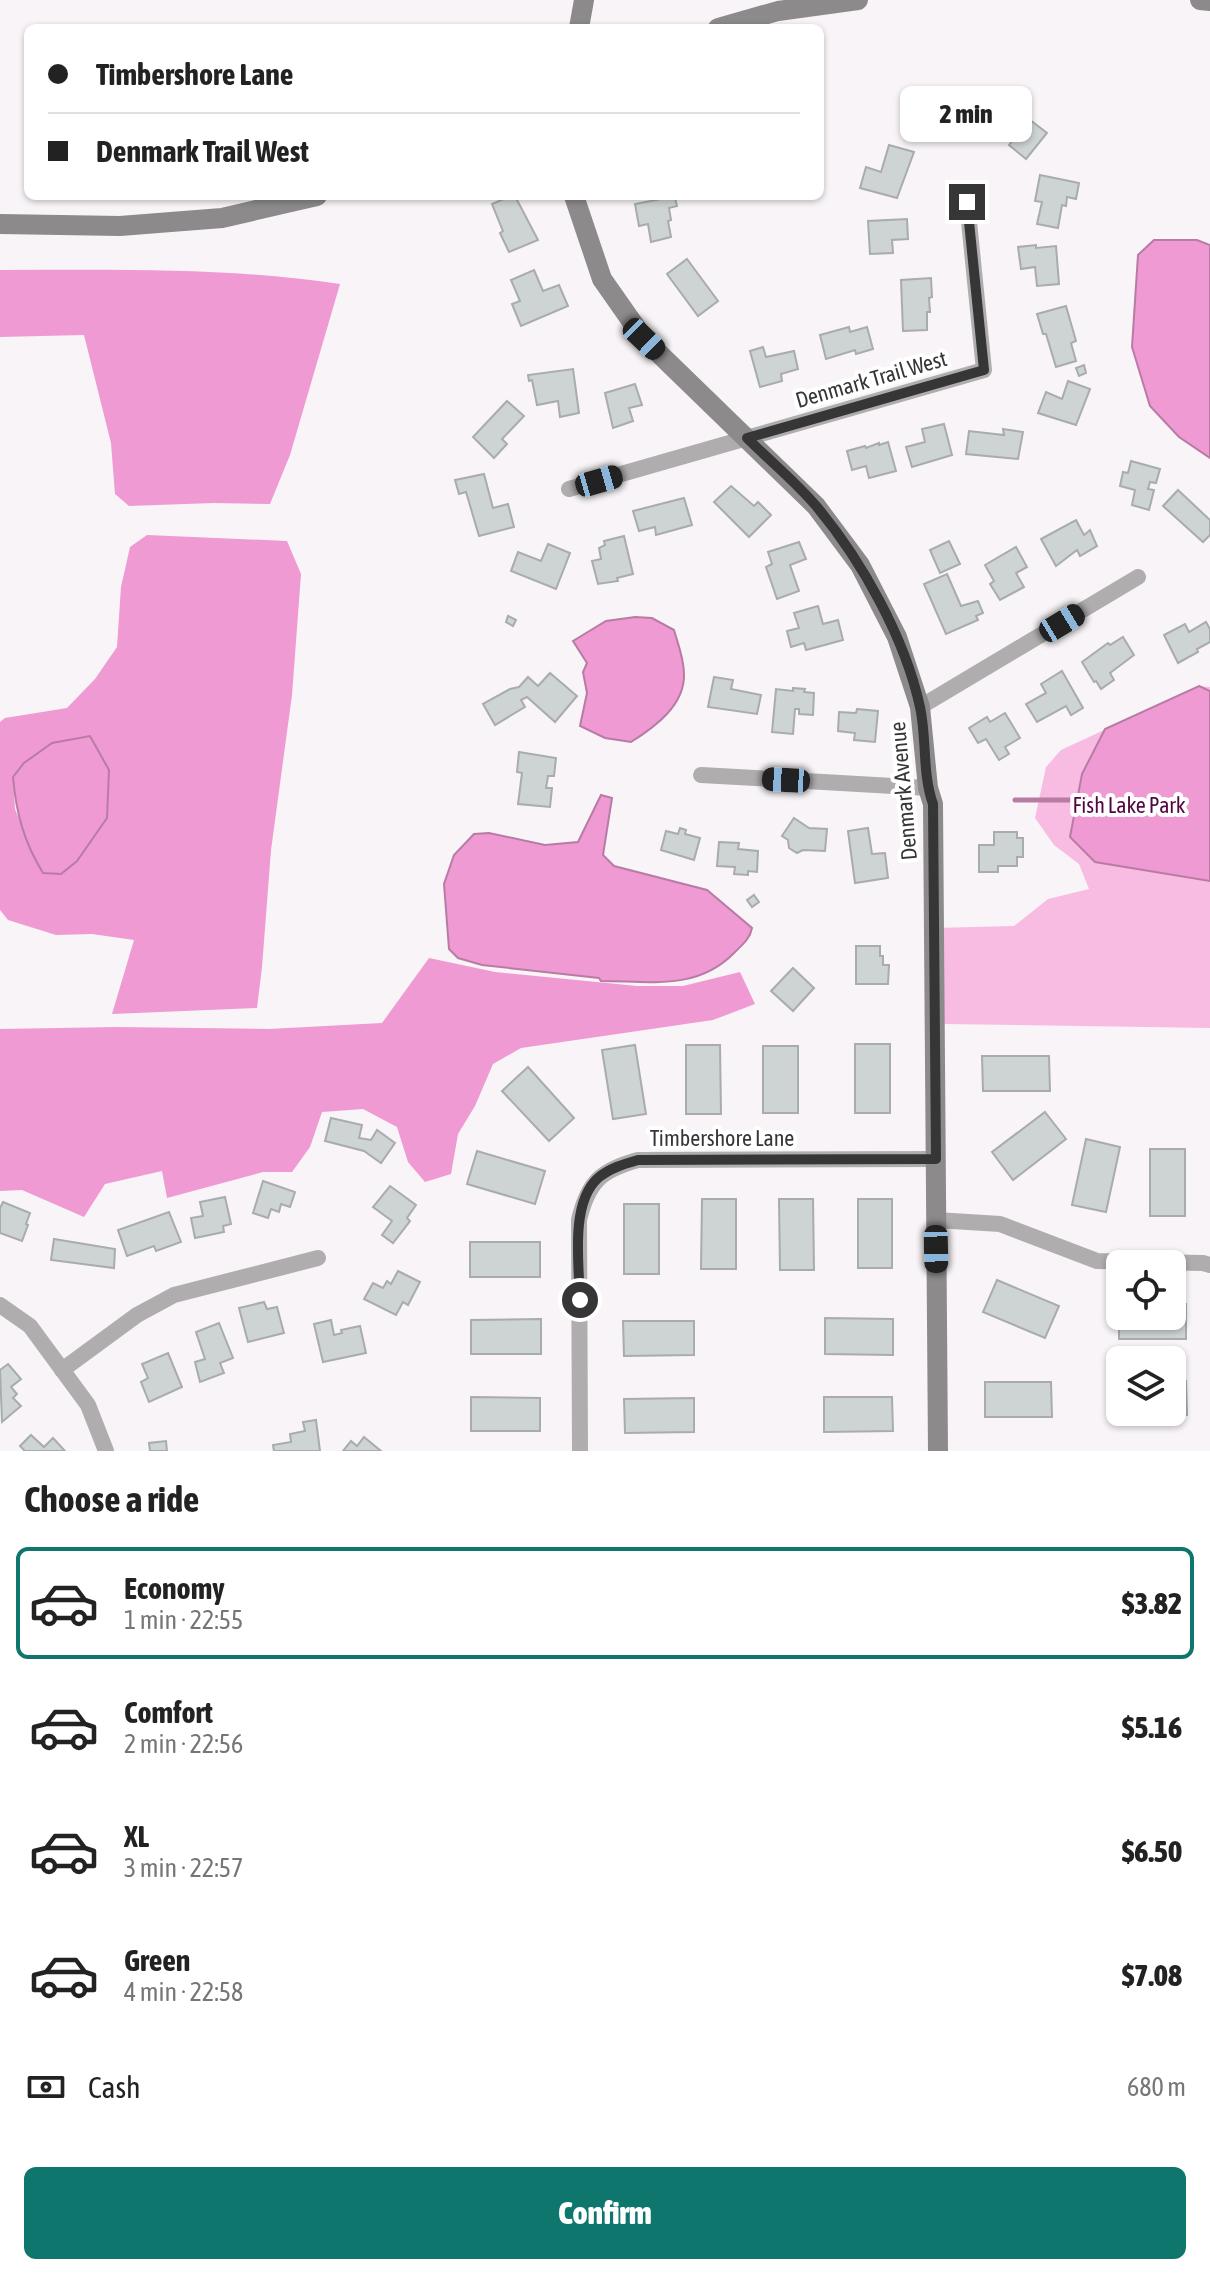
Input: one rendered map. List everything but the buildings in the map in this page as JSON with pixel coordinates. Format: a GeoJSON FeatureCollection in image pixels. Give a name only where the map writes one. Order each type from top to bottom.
{"type":"FeatureCollection","features":[{"type":"Feature","properties":{"kind":"street"},"geometry":{"type":"LineString","coordinates":[[580,24],[584,0]]}},
{"type":"Feature","properties":{"kind":"street"},"geometry":{"type":"LineString","coordinates":[[732,24],[778,11],[858,0]]}},
{"type":"Feature","properties":{"kind":"street"},"geometry":{"type":"LineString","coordinates":[[1200,0],[1210,1]]}},
{"type":"Feature","properties":{"kind":"street"},"geometry":{"type":"LineString","coordinates":[[0,224],[120,226],[222,218],[300,200]]}},
{"type":"Feature","properties":{"kind":"street","name":"Denmark Avenue"},"geometry":{"type":"LineString","coordinates":[[575,200],[602,279],[644,339],[816,506],[860,565],[897,637],[920,707],[928,788],[933,804],[938,1451]]}},
{"type":"Feature","properties":{"kind":"street","name":"Denmark Trail West"},"geometry":{"type":"LineString","coordinates":[[747,438],[984,370],[967,202]]}},
{"type":"Feature","properties":{"kind":"street"},"geometry":{"type":"LineString","coordinates":[[569,489],[747,438]]}},
{"type":"Feature","properties":{"kind":"street"},"geometry":{"type":"LineString","coordinates":[[920,707],[1138,577]]}},
{"type":"Feature","properties":{"kind":"street"},"geometry":{"type":"LineString","coordinates":[[701,775],[928,788]]}},
{"type":"Feature","properties":{"kind":"street","name":"Timbershore Lane"},"geometry":{"type":"LineString","coordinates":[[580,1451],[579,1220],[584,1198],[597,1179],[617,1166],[638,1160],[936,1159]]}},
{"type":"Feature","properties":{"kind":"street"},"geometry":{"type":"LineString","coordinates":[[936,1220],[1000,1224],[1097,1261],[1210,1265]]}},
{"type":"Feature","properties":{"kind":"street"},"geometry":{"type":"LineString","coordinates":[[62,1370],[137,1315],[174,1295],[318,1258]]}},
{"type":"Feature","properties":{"kind":"street"},"geometry":{"type":"LineString","coordinates":[[0,1305],[30,1326],[88,1405],[106,1451]]}},
{"type":"Feature","properties":{"kind":"green space","name":"Fish Lake Park"},"geometry":{"type":"Polygon","coordinates":[[[1199,686],[1210,687],[1210,1028],[943,1024],[934,928],[1014,926],[1048,899],[1089,889],[1079,864],[1054,845],[1035,818],[1046,767],[1061,750],[1199,686]]]}},
{"type":"Feature","properties":{"kind":"shaded area"},"geometry":{"type":"Polygon","coordinates":[[[1154,240],[1197,240],[1210,245],[1210,458],[1179,437],[1150,406],[1132,347],[1138,255],[1154,240]]]}},
{"type":"Feature","properties":{"kind":"shaded area"},"geometry":{"type":"Polygon","coordinates":[[[0,270],[213,272],[340,284],[290,455],[270,504],[129,506],[115,494],[111,443],[84,335],[0,337],[0,270]]]}},
{"type":"Feature","properties":{"kind":"shaded area"},"geometry":{"type":"Polygon","coordinates":[[[147,535],[287,541],[301,574],[292,695],[271,850],[257,1008],[112,1014],[134,940],[92,934],[56,935],[8,920],[0,910],[0,722],[5,718],[67,708],[95,679],[117,647],[121,587],[130,547],[147,535]],[[13,777],[15,809],[36,862],[44,873],[61,874],[77,861],[107,818],[13,777]]]}},
{"type":"Feature","properties":{"kind":"shaded area"},"geometry":{"type":"Polygon","coordinates":[[[652,618],[674,630],[684,674],[680,696],[667,714],[631,742],[605,738],[580,726],[587,693],[583,672],[587,663],[573,641],[606,621],[652,618]]]}},
{"type":"Feature","properties":{"kind":"shaded area"},"geometry":{"type":"Polygon","coordinates":[[[1199,686],[1210,691],[1210,881],[1095,862],[1070,837],[1082,774],[1105,729],[1199,686]]]}},
{"type":"Feature","properties":{"kind":"shaded area"},"geometry":{"type":"Polygon","coordinates":[[[90,736],[109,770],[107,818],[77,861],[61,874],[43,873],[22,827],[13,777],[24,763],[52,743],[90,736]]]}},
{"type":"Feature","properties":{"kind":"shaded area"},"geometry":{"type":"Polygon","coordinates":[[[601,795],[612,798],[603,855],[614,866],[707,890],[752,928],[745,942],[720,965],[688,979],[672,981],[601,981],[599,978],[482,965],[458,958],[449,949],[444,884],[454,855],[474,834],[489,833],[545,845],[578,842],[601,795]]]}},
{"type":"Feature","properties":{"kind":"shaded area"},"geometry":{"type":"Polygon","coordinates":[[[429,958],[495,972],[637,986],[683,986],[740,972],[755,1004],[713,1020],[521,1048],[493,1064],[475,1106],[458,1134],[451,1174],[425,1182],[408,1162],[397,1127],[363,1109],[322,1112],[310,1147],[292,1172],[263,1172],[167,1198],[162,1171],[105,1184],[84,1217],[22,1190],[0,1191],[0,1029],[269,1029],[382,1023],[429,958]]]}},
{"type":"Feature","properties":{"kind":"waterway"},"geometry":{"type":"LineString","coordinates":[[1015,800],[1082,800]]}},
{"type":"Feature","properties":{"kind":"route"},"geometry":{"type":"LineString","coordinates":[[580,1300],[579,1220],[584,1198],[597,1179],[617,1166],[638,1160],[936,1159],[933,804],[928,788],[920,707],[897,637],[860,565],[816,506],[747,438],[984,370],[967,202]]}}]}
